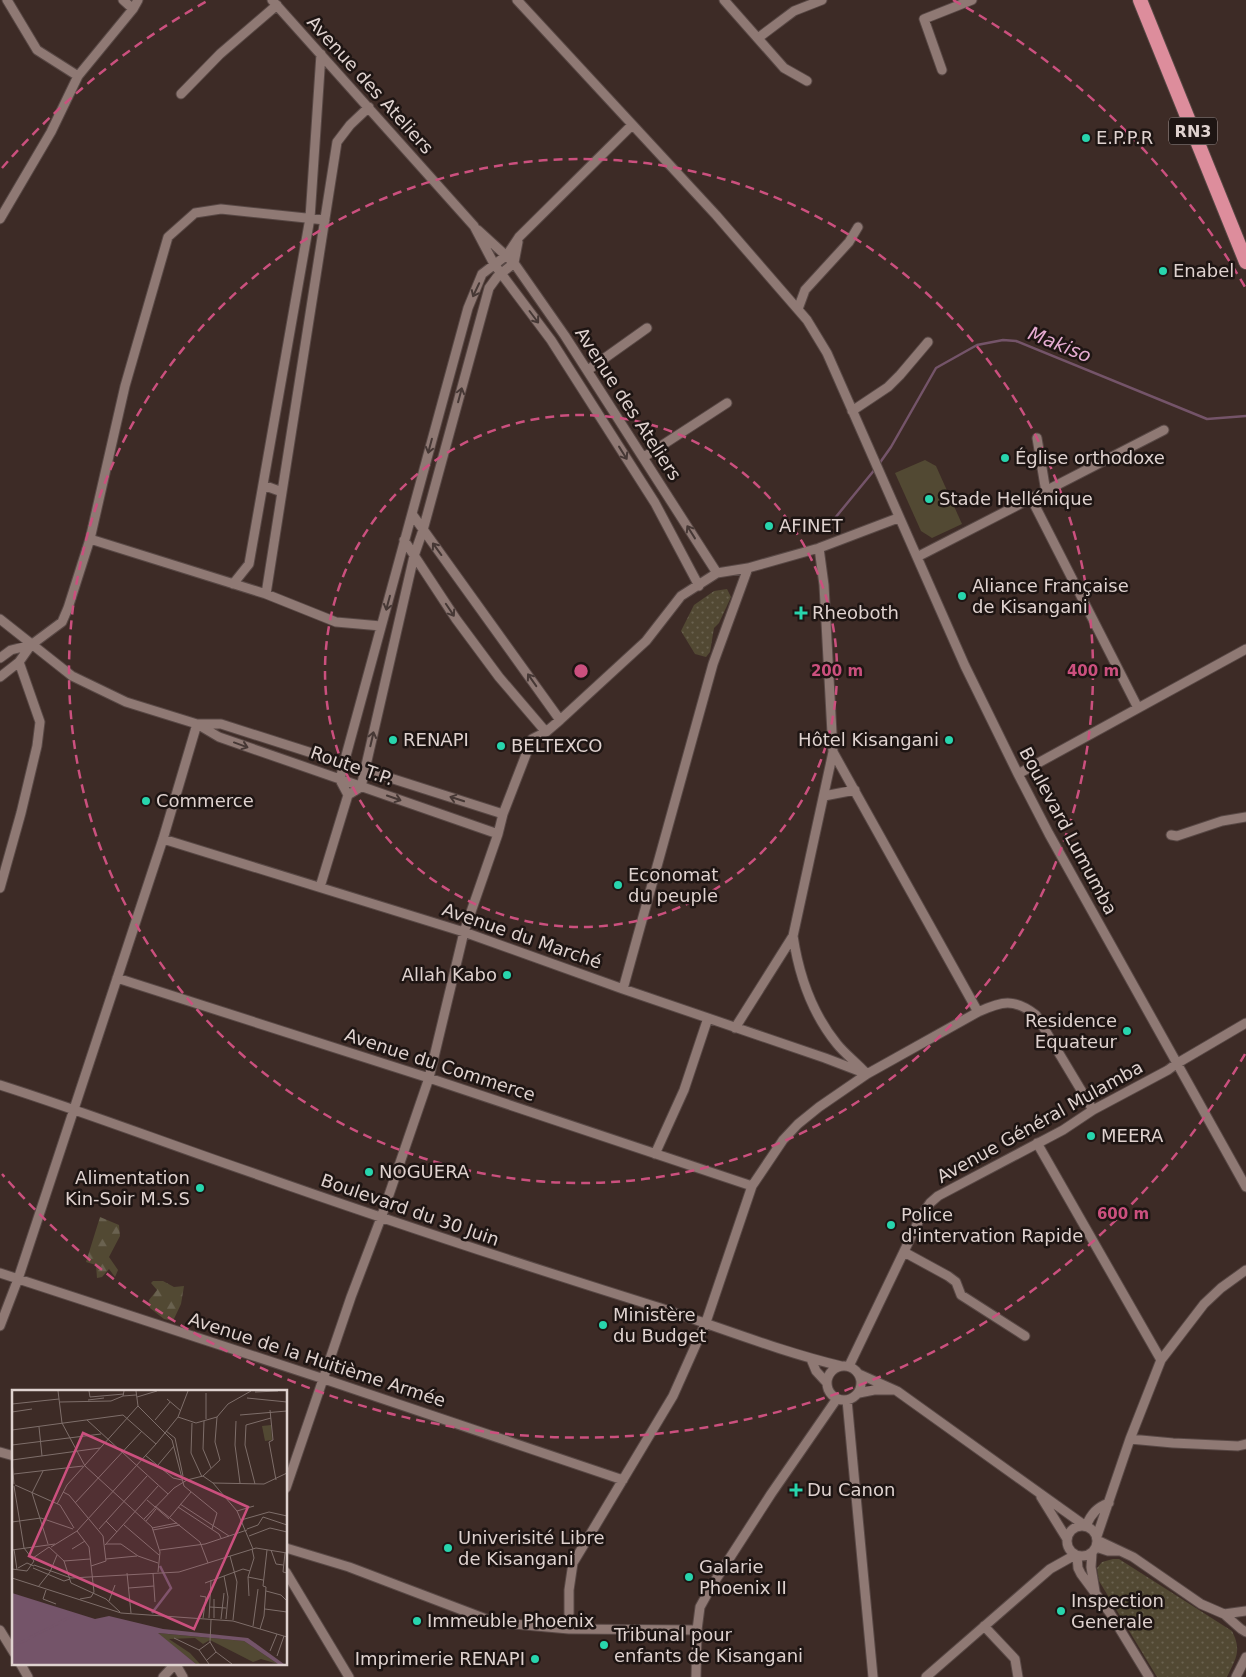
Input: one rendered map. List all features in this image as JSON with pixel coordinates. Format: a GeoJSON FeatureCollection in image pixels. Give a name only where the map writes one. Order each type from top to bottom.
{"type":"FeatureCollection","features":[{"type":"Feature","properties":{"kind":"highway","name":"RN3"},"geometry":{"type":"LineString","coordinates":[[1140,0],[1246,262]]}},
{"type":"Feature","properties":{"kind":"street"},"geometry":{"type":"LineString","coordinates":[[7,0],[37,50],[78,76]]}},
{"type":"Feature","properties":{"kind":"street"},"geometry":{"type":"LineString","coordinates":[[123,0],[133,8]]}},
{"type":"Feature","properties":{"kind":"street"},"geometry":{"type":"LineString","coordinates":[[0,219],[51,132],[78,76],[138,0]]}},
{"type":"Feature","properties":{"kind":"street","name":"Boulevard Lumumba"},"geometry":{"type":"LineString","coordinates":[[517,0],[716,215],[798,309],[817,335],[827,353],[898,518],[965,666],[1018,774],[1049,834],[1246,1187]]}},
{"type":"Feature","properties":{"kind":"street"},"geometry":{"type":"LineString","coordinates":[[724,0],[784,68],[807,81]]}},
{"type":"Feature","properties":{"kind":"street"},"geometry":{"type":"LineString","coordinates":[[758,38],[794,10],[822,0]]}},
{"type":"Feature","properties":{"kind":"street"},"geometry":{"type":"LineString","coordinates":[[942,70],[924,18],[972,0]]}},
{"type":"Feature","properties":{"kind":"street"},"geometry":{"type":"LineString","coordinates":[[180,94],[275,3]]}},
{"type":"Feature","properties":{"kind":"street","name":"Avenue des Ateliers"},"geometry":{"type":"LineString","coordinates":[[275,3],[474,226],[514,263],[588,370],[718,573]]}},
{"type":"Feature","properties":{"kind":"street"},"geometry":{"type":"LineString","coordinates":[[233,584],[249,564],[310,218],[321,54]]}},
{"type":"Feature","properties":{"kind":"street"},"geometry":{"type":"LineString","coordinates":[[266,594],[324,220],[338,142],[350,125],[369,107]]}},
{"type":"Feature","properties":{"kind":"street"},"geometry":{"type":"LineString","coordinates":[[348,795],[340,780],[344,763],[468,308],[482,274],[507,256],[519,237],[632,125]]}},
{"type":"Feature","properties":{"kind":"street"},"geometry":{"type":"LineString","coordinates":[[0,677],[19,662],[32,645],[62,622],[90,539],[125,386],[168,237],[195,213],[221,209],[324,220]]}},
{"type":"Feature","properties":{"kind":"street","name":"Avenue des Ateliers"},"geometry":{"type":"LineString","coordinates":[[474,226],[494,264],[551,340],[655,503],[700,586]]}},
{"type":"Feature","properties":{"kind":"street"},"geometry":{"type":"LineString","coordinates":[[798,309],[805,290],[849,242],[858,227]]}},
{"type":"Feature","properties":{"kind":"street"},"geometry":{"type":"LineString","coordinates":[[320,887],[348,795],[361,787],[414,556],[423,530],[489,288],[496,276],[514,263],[519,237]]}},
{"type":"Feature","properties":{"kind":"street"},"geometry":{"type":"LineString","coordinates":[[588,370],[647,328]]}},
{"type":"Feature","properties":{"kind":"street"},"geometry":{"type":"LineString","coordinates":[[852,411],[888,387],[900,376],[928,342]]}},
{"type":"Feature","properties":{"kind":"street"},"geometry":{"type":"LineString","coordinates":[[644,457],[727,404]]}},
{"type":"Feature","properties":{"kind":"street"},"geometry":{"type":"LineString","coordinates":[[917,557],[1164,430]]}},
{"type":"Feature","properties":{"kind":"street"},"geometry":{"type":"LineString","coordinates":[[1037,438],[1046,492]]}},
{"type":"Feature","properties":{"kind":"street"},"geometry":{"type":"LineString","coordinates":[[263,485],[282,492]]}},
{"type":"Feature","properties":{"kind":"street"},"geometry":{"type":"LineString","coordinates":[[1031,498],[1138,708]]}},
{"type":"Feature","properties":{"kind":"street"},"geometry":{"type":"LineString","coordinates":[[412,514],[560,720]]}},
{"type":"Feature","properties":{"kind":"street"},"geometry":{"type":"LineString","coordinates":[[288,1482],[351,1297],[381,1218],[429,1078],[464,932],[498,834],[503,814],[532,739],[546,732],[560,720],[646,641],[681,596],[700,586],[718,573],[748,568],[819,548],[898,518]]}},
{"type":"Feature","properties":{"kind":"street"},"geometry":{"type":"LineString","coordinates":[[90,539],[266,594],[336,622],[381,626]]}},
{"type":"Feature","properties":{"kind":"street"},"geometry":{"type":"LineString","coordinates":[[404,540],[456,619],[499,677],[546,732]]}},
{"type":"Feature","properties":{"kind":"street"},"geometry":{"type":"LineString","coordinates":[[735,1028],[793,936],[833,752],[824,585],[819,548]]}},
{"type":"Feature","properties":{"kind":"street"},"geometry":{"type":"LineString","coordinates":[[622,989],[713,664],[748,568]]}},
{"type":"Feature","properties":{"kind":"street","name":"Route T.P."},"geometry":{"type":"LineString","coordinates":[[0,619],[72,676],[118,698],[197,724],[219,738],[498,834]]}},
{"type":"Feature","properties":{"kind":"street"},"geometry":{"type":"LineString","coordinates":[[0,658],[11,650],[32,645]]}},
{"type":"Feature","properties":{"kind":"street"},"geometry":{"type":"LineString","coordinates":[[1018,774],[1246,649]]}},
{"type":"Feature","properties":{"kind":"street"},"geometry":{"type":"LineString","coordinates":[[0,888],[37,746],[40,722],[19,662]]}},
{"type":"Feature","properties":{"kind":"street"},"geometry":{"type":"LineString","coordinates":[[0,1326],[18,1280],[163,839],[197,724]]}},
{"type":"Feature","properties":{"kind":"street","name":"Route T.P."},"geometry":{"type":"LineString","coordinates":[[197,724],[221,724],[503,814]]}},
{"type":"Feature","properties":{"kind":"street"},"geometry":{"type":"LineString","coordinates":[[833,752],[978,1012]]}},
{"type":"Feature","properties":{"kind":"street"},"geometry":{"type":"LineString","coordinates":[[824,796],[854,790]]}},
{"type":"Feature","properties":{"kind":"street"},"geometry":{"type":"LineString","coordinates":[[1171,835],[1176,836],[1222,821],[1246,816]]}},
{"type":"Feature","properties":{"kind":"street","name":"Avenue du Marché"},"geometry":{"type":"LineString","coordinates":[[163,839],[464,932],[867,1074]]}},
{"type":"Feature","properties":{"kind":"street"},"geometry":{"type":"LineString","coordinates":[[793,936],[805,990],[819,1017],[837,1043],[867,1074]]}},
{"type":"Feature","properties":{"kind":"street","name":"Avenue du Commerce"},"geometry":{"type":"LineString","coordinates":[[117,978],[429,1078],[752,1186]]}},
{"type":"Feature","properties":{"kind":"street"},"geometry":{"type":"LineString","coordinates":[[570,1629],[569,1590],[573,1562],[673,1396],[706,1322],[752,1186],[783,1140],[798,1124],[867,1074],[997,1003],[1026,1007],[1036,1015],[1093,1110]]}},
{"type":"Feature","properties":{"kind":"street"},"geometry":{"type":"LineString","coordinates":[[654,1154],[684,1090],[708,1018]]}},
{"type":"Feature","properties":{"kind":"street","name":"Avenue Général Mulamba"},"geometry":{"type":"LineString","coordinates":[[845,1366],[921,1216],[930,1203],[938,1196],[1064,1130],[1093,1110],[1168,1070],[1246,1023]]}},
{"type":"Feature","properties":{"kind":"street","name":"Boulevard du 30 Juin"},"geometry":{"type":"LineString","coordinates":[[0,1086],[74,1109],[381,1218],[706,1322],[811,1359],[845,1366]]}},
{"type":"Feature","properties":{"kind":"street"},"geometry":{"type":"LineString","coordinates":[[1037,1143],[1161,1360]]}},
{"type":"Feature","properties":{"kind":"street"},"geometry":{"type":"LineString","coordinates":[[904,1252],[948,1276],[956,1282],[961,1295],[1025,1336]]}},
{"type":"Feature","properties":{"kind":"street"},"geometry":{"type":"LineString","coordinates":[[1096,1593],[1091,1567],[1096,1544],[1130,1439],[1161,1360],[1204,1304],[1221,1288],[1246,1270]]}},
{"type":"Feature","properties":{"kind":"street","name":"Avenue de la Huitième Armée"},"geometry":{"type":"LineString","coordinates":[[0,1274],[324,1379],[623,1480]]}},
{"type":"Feature","properties":{"kind":"street"},"geometry":{"type":"LineString","coordinates":[[811,1359],[816,1371],[827,1383]]}},
{"type":"Feature","properties":{"kind":"street"},"geometry":{"type":"LineString","coordinates":[[836,1400],[828,1390],[827,1383],[831,1372],[845,1366],[897,1390],[1090,1528],[1096,1544],[1108,1551],[1120,1551],[1133,1557],[1201,1604],[1224,1614],[1246,1632]]}},
{"type":"Feature","properties":{"kind":"street"},"geometry":{"type":"LineString","coordinates":[[836,1400],[854,1398],[859,1393],[862,1384],[859,1374]]}},
{"type":"Feature","properties":{"kind":"street"},"geometry":{"type":"LineString","coordinates":[[859,1393],[874,1390],[897,1390]]}},
{"type":"Feature","properties":{"kind":"street"},"geometry":{"type":"LineString","coordinates":[[696,1677],[697,1630],[700,1607],[710,1587],[836,1400]]}},
{"type":"Feature","properties":{"kind":"street"},"geometry":{"type":"LineString","coordinates":[[847,1400],[873,1677]]}},
{"type":"Feature","properties":{"kind":"street"},"geometry":{"type":"LineString","coordinates":[[1130,1439],[1238,1446],[1246,1444]]}},
{"type":"Feature","properties":{"kind":"street"},"geometry":{"type":"LineString","coordinates":[[1037,1491],[1076,1555],[1081,1574],[1096,1593],[1147,1676]]}},
{"type":"Feature","properties":{"kind":"street"},"geometry":{"type":"LineString","coordinates":[[1085,1526],[1099,1506],[1109,1503]]}},
{"type":"Feature","properties":{"kind":"street"},"geometry":{"type":"LineString","coordinates":[[1050,1569],[1067,1542],[1070,1531],[1076,1526],[1085,1526]]}},
{"type":"Feature","properties":{"kind":"street"},"geometry":{"type":"LineString","coordinates":[[926,1677],[1050,1569],[1076,1555],[1087,1556],[1096,1544]]}},
{"type":"Feature","properties":{"kind":"street"},"geometry":{"type":"LineString","coordinates":[[288,1549],[349,1567],[486,1619],[502,1623],[570,1629],[697,1630]]}},
{"type":"Feature","properties":{"kind":"street"},"geometry":{"type":"LineString","coordinates":[[288,1575],[349,1677]]}},
{"type":"Feature","properties":{"kind":"street"},"geometry":{"type":"LineString","coordinates":[[1224,1614],[1246,1611]]}},
{"type":"Feature","properties":{"kind":"street"},"geometry":{"type":"LineString","coordinates":[[984,1626],[1015,1659],[1018,1677]]}},
{"type":"Feature","properties":{"kind":"street"},"geometry":{"type":"LineString","coordinates":[[0,1630],[12,1650]]}},
{"type":"Feature","properties":{"kind":"street"},"geometry":{"type":"LineString","coordinates":[[1236,1677],[1246,1657]]}},
{"type":"Feature","properties":{"kind":"street"},"geometry":{"type":"LineString","coordinates":[[21,1664],[28,1677]]}},
{"type":"Feature","properties":{"kind":"street"},"geometry":{"type":"LineString","coordinates":[[163,1677],[174,1664]]}},
{"type":"Feature","properties":{"kind":"street"},"geometry":{"type":"LineString","coordinates":[[176,1664],[183,1677]]}},
{"type":"Feature","properties":{"kind":"green space","name":"Stade Hellénique"},"geometry":{"type":"Polygon","coordinates":[[[925,460],[936,466],[962,524],[932,538],[921,531],[895,473],[925,460]]]}},
{"type":"Feature","properties":{"kind":"green space"},"geometry":{"type":"Polygon","coordinates":[[[727,589],[731,597],[719,623],[714,628],[710,652],[706,657],[695,654],[681,631],[694,605],[714,591],[727,589]]]}},
{"type":"Feature","properties":{"kind":"green space"},"geometry":{"type":"Polygon","coordinates":[[[100,1217],[119,1225],[120,1236],[109,1257],[118,1270],[115,1277],[109,1269],[102,1277],[97,1278],[96,1265],[86,1262],[100,1217]]]}},
{"type":"Feature","properties":{"kind":"green space"},"geometry":{"type":"Polygon","coordinates":[[[153,1281],[163,1281],[174,1287],[184,1286],[181,1304],[173,1321],[164,1319],[150,1308],[149,1300],[157,1290],[151,1283],[153,1281]]]}},
{"type":"Feature","properties":{"kind":"green space"},"geometry":{"type":"Polygon","coordinates":[[[1119,1559],[1232,1631],[1237,1644],[1237,1654],[1227,1677],[1157,1677],[1099,1581],[1097,1568],[1102,1562],[1119,1559]]]}},
{"type":"Feature","properties":{"kind":"waterway","name":"Makiso"},"geometry":{"type":"LineString","coordinates":[[879,464],[891,447],[936,368],[977,345],[1003,340],[1016,341],[1207,419],[1246,416]]}},
{"type":"Feature","properties":{"kind":"waterway","name":"Makiso"},"geometry":{"type":"LineString","coordinates":[[826,529],[876,468]]}},
{"type":"Feature","properties":{"kind":"place","name":"E.P.P.R"},"geometry":{"type":"Point","coordinates":[1086,138]}},
{"type":"Feature","properties":{"kind":"place","name":"Enabel"},"geometry":{"type":"Point","coordinates":[1163,271]}},
{"type":"Feature","properties":{"kind":"place","name":"Église orthodoxe"},"geometry":{"type":"Point","coordinates":[1005,458]}},
{"type":"Feature","properties":{"kind":"place","name":"Stade Hellénique"},"geometry":{"type":"Point","coordinates":[929,499]}},
{"type":"Feature","properties":{"kind":"place","name":"AFINET"},"geometry":{"type":"Point","coordinates":[769,526]}},
{"type":"Feature","properties":{"kind":"place","name":"Aliance Française de Kisangani"},"geometry":{"type":"Point","coordinates":[962,596]}},
{"type":"Feature","properties":{"kind":"place","name":"Rheoboth"},"geometry":{"type":"Point","coordinates":[801,613]}},
{"type":"Feature","properties":{"kind":"place","name":"RENAPI"},"geometry":{"type":"Point","coordinates":[393,740]}},
{"type":"Feature","properties":{"kind":"place","name":"Hôtel Kisangani"},"geometry":{"type":"Point","coordinates":[949,740]}},
{"type":"Feature","properties":{"kind":"place","name":"BELTEXCO"},"geometry":{"type":"Point","coordinates":[501,746]}},
{"type":"Feature","properties":{"kind":"place","name":"Commerce"},"geometry":{"type":"Point","coordinates":[146,801]}},
{"type":"Feature","properties":{"kind":"place","name":"Economat du peuple"},"geometry":{"type":"Point","coordinates":[618,885]}},
{"type":"Feature","properties":{"kind":"place","name":"Allah Kabo"},"geometry":{"type":"Point","coordinates":[507,975]}},
{"type":"Feature","properties":{"kind":"place","name":"Residence Equateur"},"geometry":{"type":"Point","coordinates":[1127,1031]}},
{"type":"Feature","properties":{"kind":"place","name":"MEERA"},"geometry":{"type":"Point","coordinates":[1091,1136]}},
{"type":"Feature","properties":{"kind":"place","name":"NOGUERA"},"geometry":{"type":"Point","coordinates":[369,1172]}},
{"type":"Feature","properties":{"kind":"place","name":"Alimentation Kin-Soir M.S.S"},"geometry":{"type":"Point","coordinates":[200,1188]}},
{"type":"Feature","properties":{"kind":"place","name":"Police d'intervation Rapide"},"geometry":{"type":"Point","coordinates":[891,1225]}},
{"type":"Feature","properties":{"kind":"place","name":"Ministère du Budget"},"geometry":{"type":"Point","coordinates":[603,1325]}},
{"type":"Feature","properties":{"kind":"place","name":"Du Canon"},"geometry":{"type":"Point","coordinates":[796,1490]}},
{"type":"Feature","properties":{"kind":"place","name":"Univerisité Libre de Kisangani"},"geometry":{"type":"Point","coordinates":[448,1548]}},
{"type":"Feature","properties":{"kind":"place","name":"Galarie Phoenix II"},"geometry":{"type":"Point","coordinates":[689,1577]}},
{"type":"Feature","properties":{"kind":"place","name":"Inspection Generale"},"geometry":{"type":"Point","coordinates":[1061,1611]}},
{"type":"Feature","properties":{"kind":"place","name":"Immeuble Phoenix"},"geometry":{"type":"Point","coordinates":[417,1621]}},
{"type":"Feature","properties":{"kind":"place","name":"Tribunal pour enfants de Kisangani"},"geometry":{"type":"Point","coordinates":[604,1645]}},
{"type":"Feature","properties":{"kind":"place","name":"Imprimerie RENAPI"},"geometry":{"type":"Point","coordinates":[535,1659]}}]}
